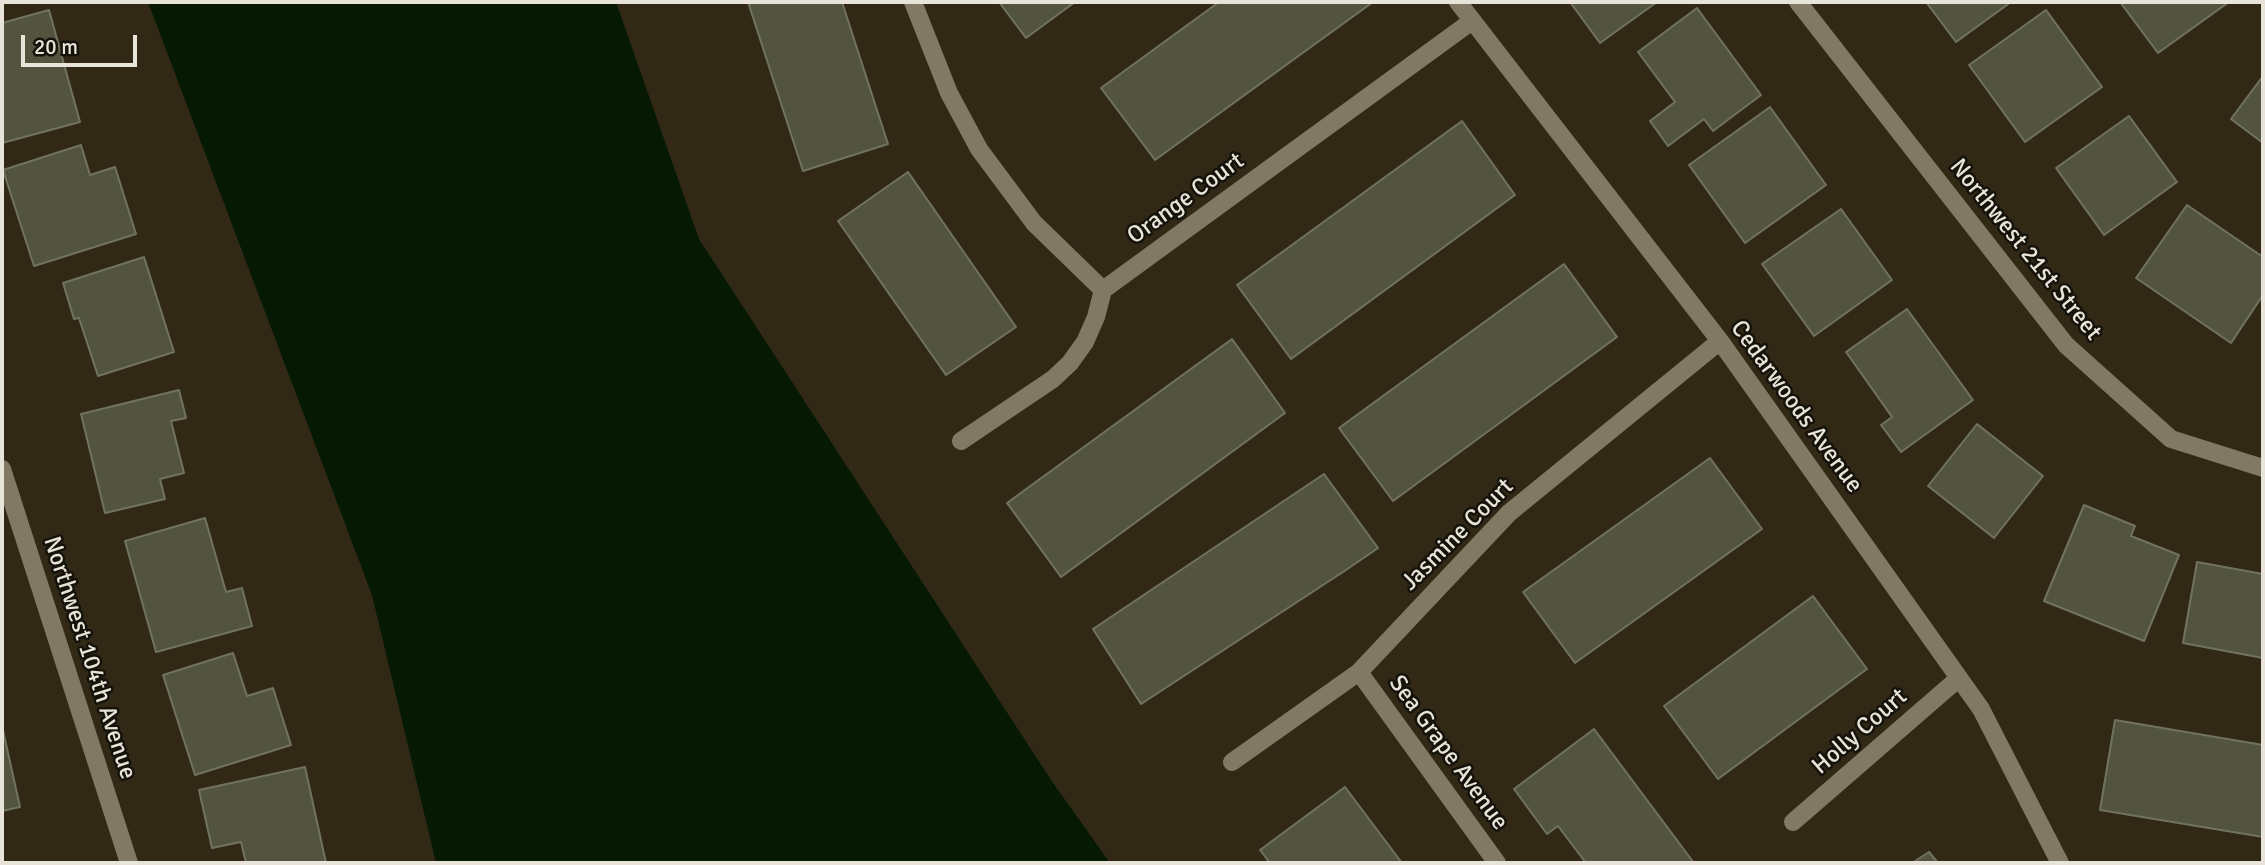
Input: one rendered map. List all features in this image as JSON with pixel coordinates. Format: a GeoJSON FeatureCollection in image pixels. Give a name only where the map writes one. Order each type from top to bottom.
{"type":"FeatureCollection","features":[{"type":"Feature","properties":{"kind":"street"},"geometry":{"type":"LineString","coordinates":[[913,2],[949,93],[979,149],[1034,223],[1103,290],[1096,317],[1085,341],[1070,363],[1053,379],[961,440]]}},
{"type":"Feature","properties":{"kind":"street","name":"Cedarwoods Avenue"},"geometry":{"type":"LineString","coordinates":[[1458,2],[1720,341],[1981,709],[2060,863]]}},
{"type":"Feature","properties":{"kind":"street","name":"Northwest 21st Street"},"geometry":{"type":"LineString","coordinates":[[1798,2],[2066,345],[2171,439],[2263,468]]}},
{"type":"Feature","properties":{"kind":"street","name":"Orange Court"},"geometry":{"type":"LineString","coordinates":[[1103,290],[1472,21]]}},
{"type":"Feature","properties":{"kind":"street","name":"Jasmine Court"},"geometry":{"type":"LineString","coordinates":[[1232,762],[1359,672],[1509,513],[1720,341]]}},
{"type":"Feature","properties":{"kind":"street","name":"Northwest 104th Avenue"},"geometry":{"type":"LineString","coordinates":[[2,469],[130,863]]}},
{"type":"Feature","properties":{"kind":"street","name":"Sea Grape Avenue"},"geometry":{"type":"LineString","coordinates":[[1359,672],[1497,863]]}},
{"type":"Feature","properties":{"kind":"street","name":"Holly Court"},"geometry":{"type":"LineString","coordinates":[[1793,822],[1959,678]]}},
{"type":"Feature","properties":{"kind":"shaded area"},"geometry":{"type":"Polygon","coordinates":[[[148,2],[616,2],[699,239],[1051,780],[1110,863],[436,863],[372,595],[148,2]]]}},
{"type":"Feature","properties":{"kind":"building"},"geometry":{"type":"Polygon","coordinates":[[[748,2],[842,2],[888,144],[803,171],[748,2]]]}},
{"type":"Feature","properties":{"kind":"building"},"geometry":{"type":"Polygon","coordinates":[[[999,2],[1075,2],[1026,38],[999,2]]]}},
{"type":"Feature","properties":{"kind":"building"},"geometry":{"type":"Polygon","coordinates":[[[1219,2],[1373,2],[1155,160],[1101,88],[1219,2]]]}},
{"type":"Feature","properties":{"kind":"building"},"geometry":{"type":"Polygon","coordinates":[[[1570,2],[1657,2],[1600,43],[1570,2]]]}},
{"type":"Feature","properties":{"kind":"building"},"geometry":{"type":"Polygon","coordinates":[[[1926,2],[2011,2],[1956,42],[1926,2]]]}},
{"type":"Feature","properties":{"kind":"building"},"geometry":{"type":"Polygon","coordinates":[[[2120,2],[2229,2],[2158,53],[2120,2]]]}},
{"type":"Feature","properties":{"kind":"building"},"geometry":{"type":"Polygon","coordinates":[[[1697,8],[1761,95],[1713,131],[1704,119],[1668,146],[1650,121],[1675,102],[1638,52],[1697,8]]]}},
{"type":"Feature","properties":{"kind":"building"},"geometry":{"type":"Polygon","coordinates":[[[49,10],[80,122],[2,143],[2,23],[49,10]]]}},
{"type":"Feature","properties":{"kind":"building"},"geometry":{"type":"Polygon","coordinates":[[[2046,10],[2102,87],[2025,142],[1969,65],[2046,10]]]}},
{"type":"Feature","properties":{"kind":"building"},"geometry":{"type":"Polygon","coordinates":[[[2263,76],[2263,143],[2231,119],[2263,76]]]}},
{"type":"Feature","properties":{"kind":"building"},"geometry":{"type":"Polygon","coordinates":[[[1770,107],[1826,185],[1745,243],[1689,165],[1770,107]]]}},
{"type":"Feature","properties":{"kind":"building"},"geometry":{"type":"Polygon","coordinates":[[[2129,116],[2177,182],[2104,235],[2056,168],[2129,116]]]}},
{"type":"Feature","properties":{"kind":"building"},"geometry":{"type":"Polygon","coordinates":[[[1462,121],[1515,195],[1291,359],[1237,285],[1462,121]]]}},
{"type":"Feature","properties":{"kind":"building"},"geometry":{"type":"Polygon","coordinates":[[[81,145],[90,175],[115,167],[136,234],[34,266],[3,170],[81,145]]]}},
{"type":"Feature","properties":{"kind":"building"},"geometry":{"type":"Polygon","coordinates":[[[908,172],[1016,327],[946,375],[838,221],[908,172]]]}},
{"type":"Feature","properties":{"kind":"building"},"geometry":{"type":"Polygon","coordinates":[[[2187,205],[2263,257],[2263,295],[2231,343],[2136,278],[2187,205]]]}},
{"type":"Feature","properties":{"kind":"building"},"geometry":{"type":"Polygon","coordinates":[[[1841,209],[1892,280],[1814,336],[1762,264],[1841,209]]]}},
{"type":"Feature","properties":{"kind":"building"},"geometry":{"type":"Polygon","coordinates":[[[144,257],[174,352],[98,376],[79,318],[74,319],[63,283],[144,257]]]}},
{"type":"Feature","properties":{"kind":"building"},"geometry":{"type":"Polygon","coordinates":[[[1564,264],[1617,337],[1393,501],[1339,428],[1564,264]]]}},
{"type":"Feature","properties":{"kind":"building"},"geometry":{"type":"Polygon","coordinates":[[[1907,309],[1973,400],[1901,452],[1881,425],[1892,417],[1846,352],[1907,309]]]}},
{"type":"Feature","properties":{"kind":"building"},"geometry":{"type":"Polygon","coordinates":[[[1232,339],[1285,413],[1061,577],[1007,503],[1232,339]]]}},
{"type":"Feature","properties":{"kind":"building"},"geometry":{"type":"Polygon","coordinates":[[[179,390],[186,418],[171,421],[184,473],[160,479],[165,499],[105,513],[81,414],[179,390]]]}},
{"type":"Feature","properties":{"kind":"building"},"geometry":{"type":"Polygon","coordinates":[[[1977,424],[2043,476],[1994,538],[1928,486],[1977,424]]]}},
{"type":"Feature","properties":{"kind":"building"},"geometry":{"type":"Polygon","coordinates":[[[1710,458],[1762,529],[1575,663],[1523,592],[1710,458]]]}},
{"type":"Feature","properties":{"kind":"building"},"geometry":{"type":"Polygon","coordinates":[[[1324,474],[1378,548],[1141,704],[1093,629],[1324,474]]]}},
{"type":"Feature","properties":{"kind":"building"},"geometry":{"type":"Polygon","coordinates":[[[2084,505],[2135,526],[2131,536],[2179,555],[2144,641],[2044,601],[2084,505]]]}},
{"type":"Feature","properties":{"kind":"building"},"geometry":{"type":"Polygon","coordinates":[[[205,518],[226,592],[242,588],[252,626],[156,652],[125,541],[205,518]]]}},
{"type":"Feature","properties":{"kind":"building"},"geometry":{"type":"Polygon","coordinates":[[[2197,562],[2263,574],[2263,658],[2183,643],[2197,562]]]}},
{"type":"Feature","properties":{"kind":"building"},"geometry":{"type":"Polygon","coordinates":[[[1813,596],[1867,669],[1718,779],[1664,706],[1813,596]]]}},
{"type":"Feature","properties":{"kind":"building"},"geometry":{"type":"Polygon","coordinates":[[[233,653],[247,696],[273,688],[291,745],[195,775],[163,675],[233,653]]]}},
{"type":"Feature","properties":{"kind":"building"},"geometry":{"type":"Polygon","coordinates":[[[2115,720],[2263,745],[2263,837],[2100,810],[2115,720]]]}},
{"type":"Feature","properties":{"kind":"building"},"geometry":{"type":"Polygon","coordinates":[[[2,726],[20,807],[2,811],[2,726]]]}},
{"type":"Feature","properties":{"kind":"building"},"geometry":{"type":"Polygon","coordinates":[[[1594,729],[1694,863],[1586,863],[1558,826],[1547,834],[1514,789],[1594,729]]]}},
{"type":"Feature","properties":{"kind":"building"},"geometry":{"type":"Polygon","coordinates":[[[305,767],[326,863],[246,863],[241,842],[212,848],[199,790],[305,767]]]}},
{"type":"Feature","properties":{"kind":"building"},"geometry":{"type":"Polygon","coordinates":[[[1345,787],[1402,863],[1270,863],[1260,850],[1345,787]]]}},
{"type":"Feature","properties":{"kind":"building"},"geometry":{"type":"Polygon","coordinates":[[[1929,852],[1938,863],[1912,863],[1929,852]]]}}]}
